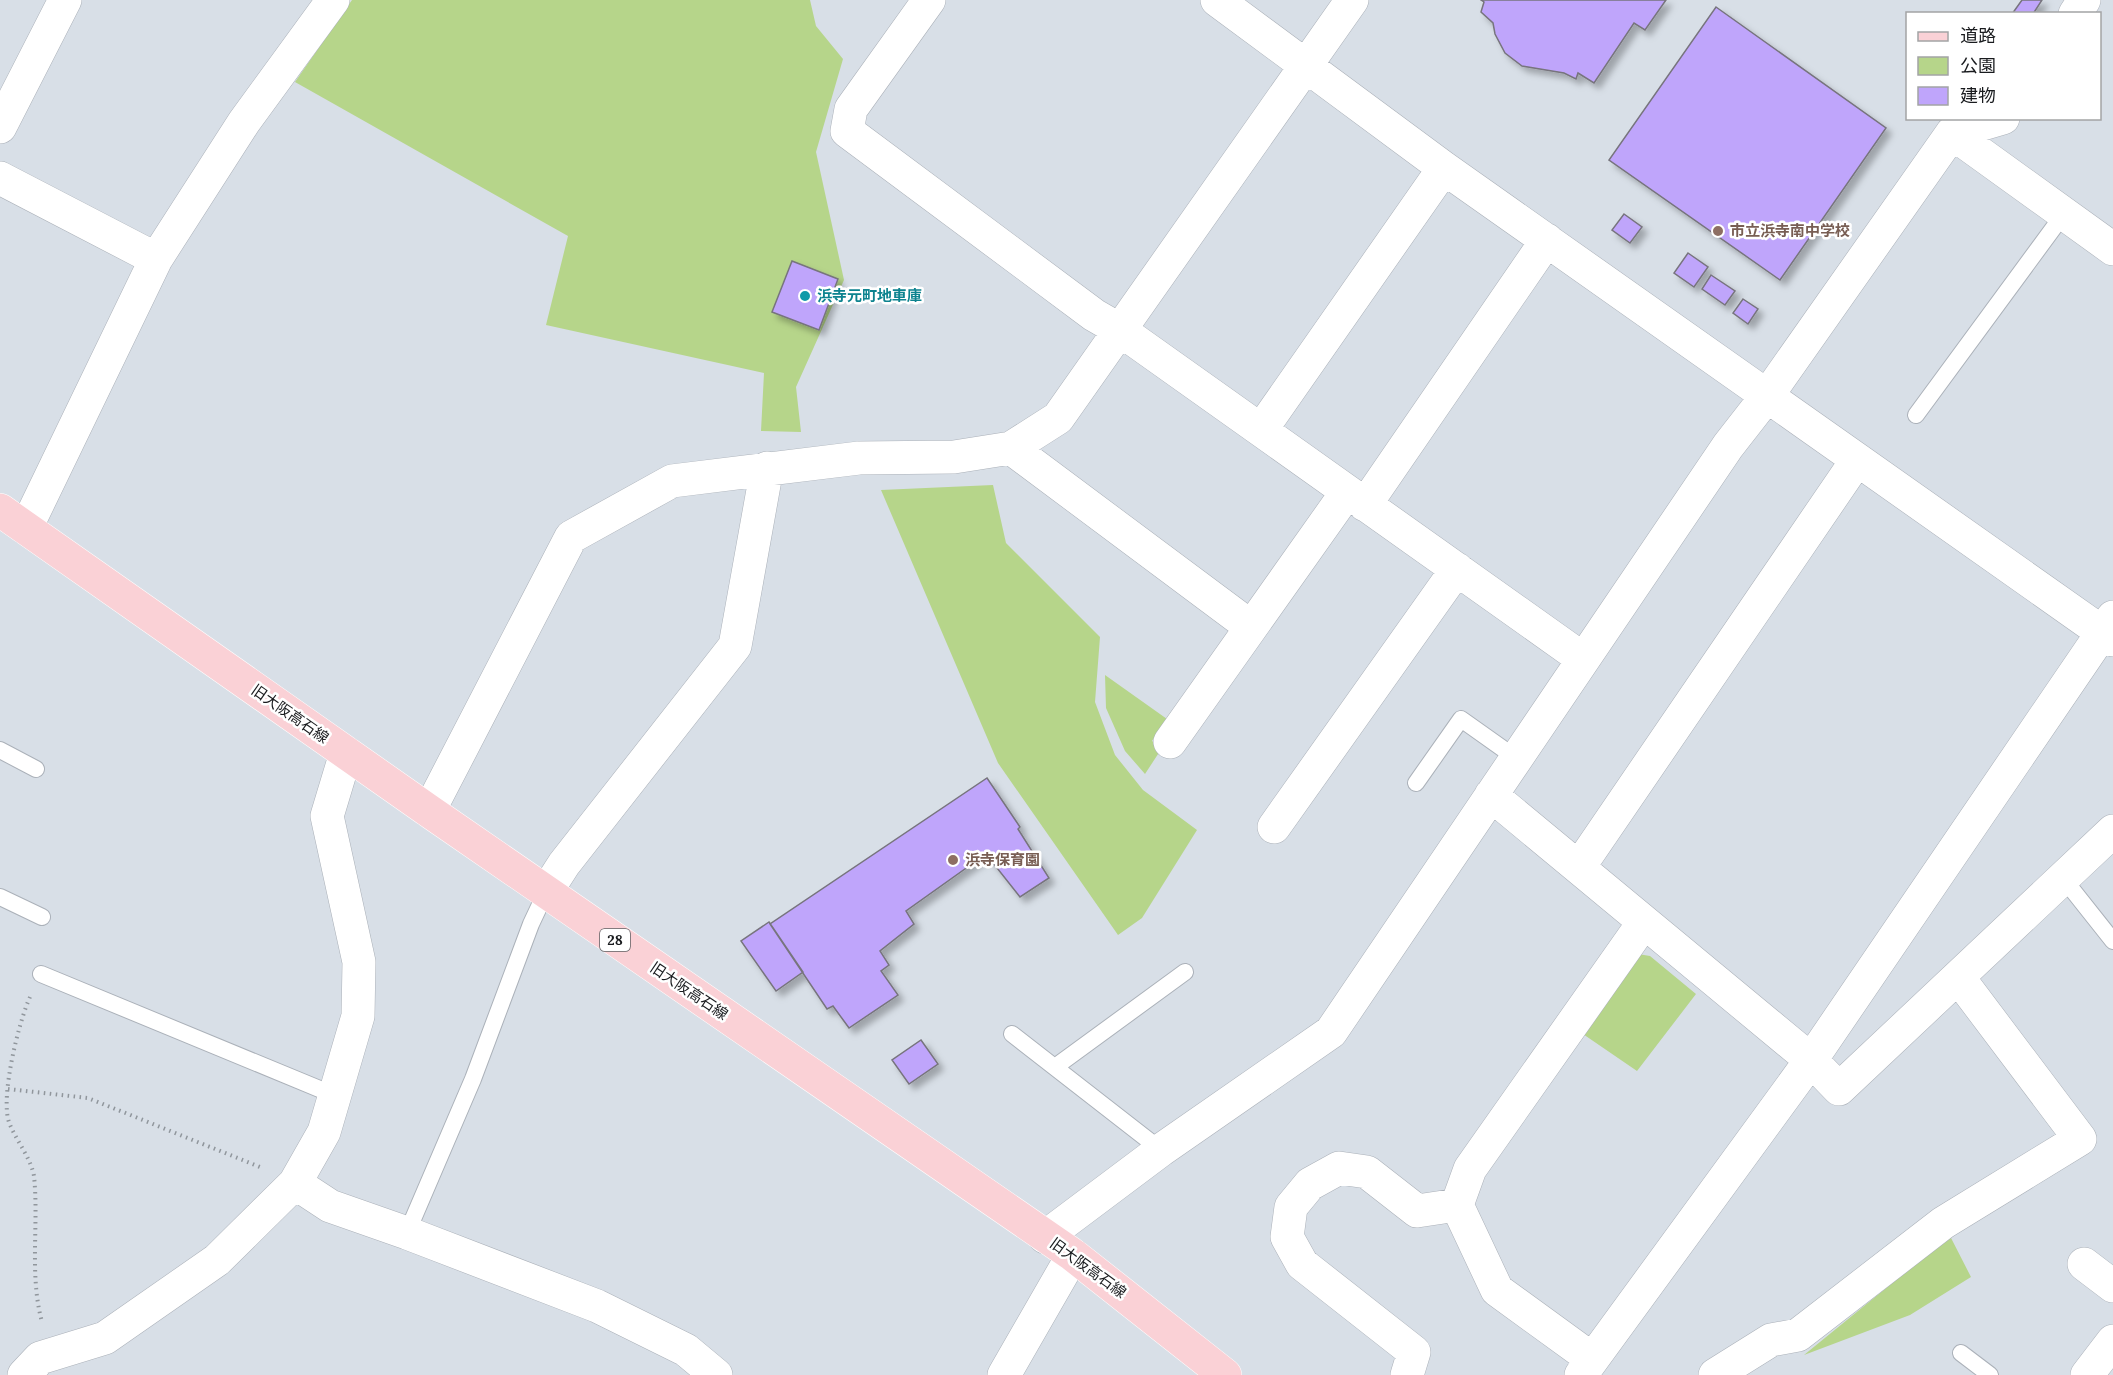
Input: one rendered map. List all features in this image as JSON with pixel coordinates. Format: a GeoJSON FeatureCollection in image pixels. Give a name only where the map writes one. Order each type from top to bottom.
{"type":"FeatureCollection","features":[{"type":"Feature","properties":{"kind":"main road","name":"旧大阪高石線"},"geometry":{"type":"LineString","coordinates":[[13,519],[429,811],[1073,1255],[1225,1375]]}},
{"type":"Feature","properties":{"kind":"street"},"geometry":{"type":"LineString","coordinates":[[0,127],[65,0]]}},
{"type":"Feature","properties":{"kind":"street"},"geometry":{"type":"LineString","coordinates":[[13,519],[156,259],[244,122],[333,0]]}},
{"type":"Feature","properties":{"kind":"street"},"geometry":{"type":"LineString","coordinates":[[929,0],[850,109],[847,131],[1094,315],[1119,330],[1583,659]]}},
{"type":"Feature","properties":{"kind":"street"},"geometry":{"type":"LineString","coordinates":[[1217,0],[1285,48],[1305,67],[1444,168],[1857,460],[2109,630],[1811,1060],[1586,1367],[1497,1290],[1457,1205],[1470,1169],[1644,922]]}},
{"type":"Feature","properties":{"kind":"street"},"geometry":{"type":"LineString","coordinates":[[429,811],[571,537],[672,481],[859,458],[954,457],[1011,448],[1058,418],[1352,0]]}},
{"type":"Feature","properties":{"kind":"street"},"geometry":{"type":"LineString","coordinates":[[1045,1237],[1161,1150],[1331,1032],[1728,446],[1767,396],[1952,133],[1996,120]]}},
{"type":"Feature","properties":{"kind":"street"},"geometry":{"type":"LineString","coordinates":[[1952,133],[2062,215],[2113,249]]}},
{"type":"Feature","properties":{"kind":"street"},"geometry":{"type":"LineString","coordinates":[[1260,430],[1444,168]]}},
{"type":"Feature","properties":{"kind":"street"},"geometry":{"type":"LineString","coordinates":[[0,178],[156,259]]}},
{"type":"Feature","properties":{"kind":"street"},"geometry":{"type":"LineString","coordinates":[[1170,742],[1251,627],[1356,498],[1546,240]]}},
{"type":"Feature","properties":{"kind":"street"},"geometry":{"type":"LineString","coordinates":[[1011,448],[1251,627]]}},
{"type":"Feature","properties":{"kind":"street"},"geometry":{"type":"LineString","coordinates":[[1579,867],[1857,460]]}},
{"type":"Feature","properties":{"kind":"street"},"geometry":{"type":"LineString","coordinates":[[546,892],[564,864],[735,646],[767,468]]}},
{"type":"Feature","properties":{"kind":"street"},"geometry":{"type":"LineString","coordinates":[[1274,827],[1457,569]]}},
{"type":"Feature","properties":{"kind":"street"},"geometry":{"type":"LineString","coordinates":[[24,1375],[40,1358],[105,1338],[217,1260],[295,1183],[324,1132],[358,1016],[359,962],[327,816],[346,753]]}},
{"type":"Feature","properties":{"kind":"street"},"geometry":{"type":"LineString","coordinates":[[1491,795],[1811,1060],[1839,1089],[2113,831]]}},
{"type":"Feature","properties":{"kind":"street"},"geometry":{"type":"LineString","coordinates":[[1715,1375],[1772,1340],[1798,1335],[1942,1223],[2080,1138],[1958,977]]}},
{"type":"Feature","properties":{"kind":"street"},"geometry":{"type":"LineString","coordinates":[[1407,1375],[1414,1352],[1302,1264],[1287,1237],[1291,1207],[1310,1184],[1339,1168],[1367,1172],[1417,1211],[1457,1205]]}},
{"type":"Feature","properties":{"kind":"street"},"geometry":{"type":"LineString","coordinates":[[295,1183],[330,1206],[597,1306],[686,1350],[716,1375]]}},
{"type":"Feature","properties":{"kind":"street"},"geometry":{"type":"LineString","coordinates":[[1005,1375],[1073,1255]]}},
{"type":"Feature","properties":{"kind":"street"},"geometry":{"type":"LineString","coordinates":[[2084,1264],[2113,1286]]}},
{"type":"Feature","properties":{"kind":"street"},"geometry":{"type":"LineString","coordinates":[[2087,1375],[2113,1341]]}},
{"type":"Feature","properties":{"kind":"lane"},"geometry":{"type":"LineString","coordinates":[[1916,415],[2062,215]]}},
{"type":"Feature","properties":{"kind":"lane"},"geometry":{"type":"LineString","coordinates":[[1416,783],[1461,719],[1516,758]]}},
{"type":"Feature","properties":{"kind":"lane"},"geometry":{"type":"LineString","coordinates":[[0,750],[36,769]]}},
{"type":"Feature","properties":{"kind":"lane"},"geometry":{"type":"LineString","coordinates":[[2063,878],[2113,940]]}},
{"type":"Feature","properties":{"kind":"lane"},"geometry":{"type":"LineString","coordinates":[[407,1233],[473,1079],[531,924],[546,892]]}},
{"type":"Feature","properties":{"kind":"lane"},"geometry":{"type":"LineString","coordinates":[[0,897],[42,917]]}},
{"type":"Feature","properties":{"kind":"lane"},"geometry":{"type":"LineString","coordinates":[[1055,1067],[1185,972]]}},
{"type":"Feature","properties":{"kind":"lane"},"geometry":{"type":"LineString","coordinates":[[41,974],[334,1095]]}},
{"type":"Feature","properties":{"kind":"lane"},"geometry":{"type":"LineString","coordinates":[[1012,1034],[1161,1150]]}},
{"type":"Feature","properties":{"kind":"lane"},"geometry":{"type":"LineString","coordinates":[[1961,1353],[1990,1375]]}},
{"type":"Feature","properties":{"kind":"path"},"geometry":{"type":"LineString","coordinates":[[41,974],[20,1021],[8,1089],[8,1120],[33,1173],[40,1315],[51,1354]]}},
{"type":"Feature","properties":{"kind":"path"},"geometry":{"type":"LineString","coordinates":[[8,1089],[88,1098],[240,1158],[295,1183]]}},
{"type":"Feature","properties":{"kind":"green space"},"geometry":{"type":"Polygon","coordinates":[[[352,0],[810,0],[816,26],[843,59],[816,152],[844,280],[796,387],[801,432],[761,431],[764,373],[546,325],[568,236],[295,82],[352,0]]]}},
{"type":"Feature","properties":{"kind":"green space"},"geometry":{"type":"Polygon","coordinates":[[[993,485],[1006,543],[1100,637],[1095,702],[1115,755],[1143,790],[1197,830],[1142,918],[1118,935],[998,763],[881,490],[993,485]]]}},
{"type":"Feature","properties":{"kind":"green space"},"geometry":{"type":"Polygon","coordinates":[[[1105,675],[1167,719],[1152,741],[1162,748],[1145,774],[1125,751],[1106,708],[1105,675]]]}},
{"type":"Feature","properties":{"kind":"green space"},"geometry":{"type":"Polygon","coordinates":[[[1638,954],[1650,956],[1696,994],[1637,1071],[1580,1032],[1638,954]]]}},
{"type":"Feature","properties":{"kind":"green space"},"geometry":{"type":"Polygon","coordinates":[[[1950,1236],[1971,1277],[1910,1315],[1804,1355],[1950,1236]]]}},
{"type":"Feature","properties":{"kind":"building"},"geometry":{"type":"Polygon","coordinates":[[[1481,0],[1666,0],[1645,30],[1634,23],[1594,83],[1578,73],[1576,79],[1564,73],[1522,66],[1505,53],[1495,34],[1493,23],[1481,12],[1484,2],[1481,0]]]}},
{"type":"Feature","properties":{"kind":"building"},"geometry":{"type":"Polygon","coordinates":[[[2022,0],[2042,0],[2034,12],[2013,12],[2022,0]]]}},
{"type":"Feature","properties":{"kind":"building"},"geometry":{"type":"Polygon","coordinates":[[[1716,7],[1886,128],[1780,280],[1609,160],[1716,7]]]}},
{"type":"Feature","properties":{"kind":"building"},"geometry":{"type":"Polygon","coordinates":[[[1624,214],[1642,227],[1630,243],[1612,230],[1624,214]]]}},
{"type":"Feature","properties":{"kind":"building"},"geometry":{"type":"Polygon","coordinates":[[[1688,253],[1708,267],[1694,287],[1674,273],[1688,253]]]}},
{"type":"Feature","properties":{"kind":"building","name":"浜寺元町地車庫"},"geometry":{"type":"Polygon","coordinates":[[[792,261],[838,279],[819,330],[772,312],[792,261]]]}},
{"type":"Feature","properties":{"kind":"building"},"geometry":{"type":"Polygon","coordinates":[[[1711,275],[1735,291],[1725,305],[1702,289],[1711,275]]]}},
{"type":"Feature","properties":{"kind":"building"},"geometry":{"type":"Polygon","coordinates":[[[1743,299],[1758,309],[1748,324],[1733,313],[1743,299]]]}},
{"type":"Feature","properties":{"kind":"building"},"geometry":{"type":"Polygon","coordinates":[[[987,778],[1020,827],[1018,829],[1049,878],[1020,897],[986,854],[906,911],[914,924],[880,951],[889,965],[881,971],[898,995],[849,1028],[833,1006],[827,1009],[770,924],[987,778]]]}},
{"type":"Feature","properties":{"kind":"building"},"geometry":{"type":"Polygon","coordinates":[[[769,922],[803,972],[776,991],[741,941],[769,922]]]}},
{"type":"Feature","properties":{"kind":"building"},"geometry":{"type":"Polygon","coordinates":[[[921,1040],[938,1064],[909,1084],[892,1060],[921,1040]]]}},
{"type":"Feature","properties":{"kind":"place","name":"市立浜寺南中学校"},"geometry":{"type":"Point","coordinates":[1718,231]}},
{"type":"Feature","properties":{"kind":"place","name":"浜寺元町地車庫"},"geometry":{"type":"Point","coordinates":[805,296]}},
{"type":"Feature","properties":{"kind":"place","name":"浜寺保育園"},"geometry":{"type":"Point","coordinates":[953,860]}}]}
